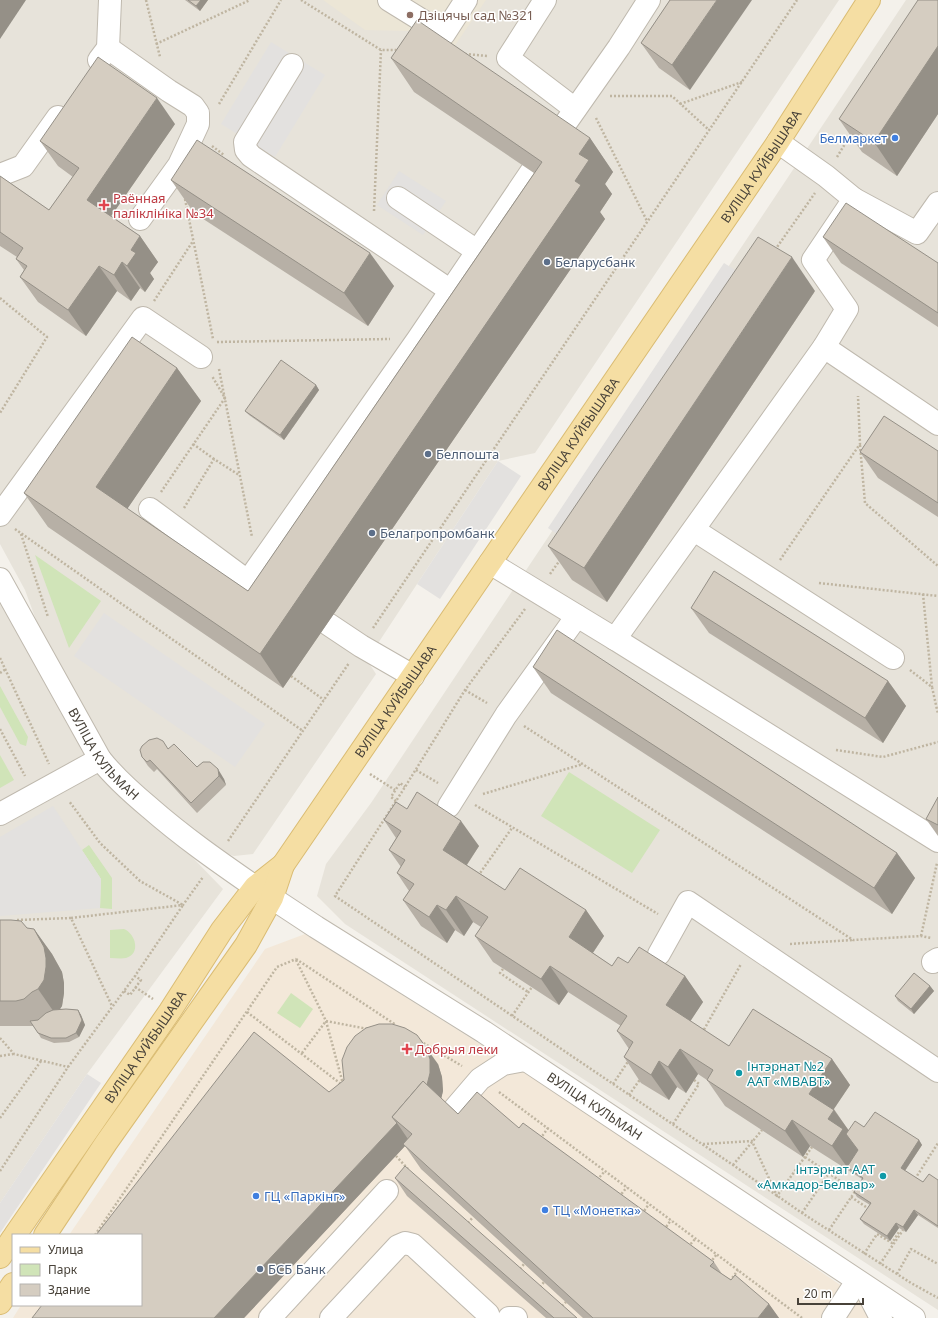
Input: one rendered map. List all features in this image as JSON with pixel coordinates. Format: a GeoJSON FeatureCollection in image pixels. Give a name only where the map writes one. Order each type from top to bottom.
{"type":"FeatureCollection","features":[{"type":"Feature","properties":{"kind":"main road","name":"ВУЛІЦА КУЙБЫШАВА"},"geometry":{"type":"LineString","coordinates":[[16,1234],[170,1011],[222,930],[264,892],[284,865],[778,142],[869,0]]}},
{"type":"Feature","properties":{"kind":"main road","name":"ВУЛІЦА КУЙБЫШАВА"},"geometry":{"type":"LineString","coordinates":[[46,1234],[106,1143],[246,945],[264,892]]}},
{"type":"Feature","properties":{"kind":"main road"},"geometry":{"type":"LineString","coordinates":[[0,1257],[12,1239]]}},
{"type":"Feature","properties":{"kind":"main road"},"geometry":{"type":"LineString","coordinates":[[0,1303],[12,1285]]}},
{"type":"Feature","properties":{"kind":"street"},"geometry":{"type":"LineString","coordinates":[[86,79],[108,48],[110,0]]}},
{"type":"Feature","properties":{"kind":"street"},"geometry":{"type":"LineString","coordinates":[[389,0],[444,34],[466,0]]}},
{"type":"Feature","properties":{"kind":"street"},"geometry":{"type":"LineString","coordinates":[[545,0],[508,58],[580,103]]}},
{"type":"Feature","properties":{"kind":"street"},"geometry":{"type":"LineString","coordinates":[[558,134],[650,0]]}},
{"type":"Feature","properties":{"kind":"street"},"geometry":{"type":"LineString","coordinates":[[108,48],[193,106],[198,113],[198,124],[179,165],[140,219]]}},
{"type":"Feature","properties":{"kind":"street"},"geometry":{"type":"LineString","coordinates":[[292,65],[245,142],[246,150],[251,156],[451,291]]}},
{"type":"Feature","properties":{"kind":"street"},"geometry":{"type":"LineString","coordinates":[[0,175],[23,166],[68,104]]}},
{"type":"Feature","properties":{"kind":"street"},"geometry":{"type":"LineString","coordinates":[[778,142],[826,176],[854,199],[917,233],[938,203]]}},
{"type":"Feature","properties":{"kind":"street"},"geometry":{"type":"LineString","coordinates":[[150,508],[246,580],[253,574],[418,339],[531,172]]}},
{"type":"Feature","properties":{"kind":"street"},"geometry":{"type":"LineString","coordinates":[[398,198],[478,251]]}},
{"type":"Feature","properties":{"kind":"street"},"geometry":{"type":"LineString","coordinates":[[616,640],[824,346],[847,309],[813,260],[854,199]]}},
{"type":"Feature","properties":{"kind":"street"},"geometry":{"type":"LineString","coordinates":[[5,520],[143,318],[204,348]]}},
{"type":"Feature","properties":{"kind":"street"},"geometry":{"type":"LineString","coordinates":[[824,346],[938,424]]}},
{"type":"Feature","properties":{"kind":"street"},"geometry":{"type":"LineString","coordinates":[[694,530],[893,658]]}},
{"type":"Feature","properties":{"kind":"street"},"geometry":{"type":"LineString","coordinates":[[490,563],[938,841]]}},
{"type":"Feature","properties":{"kind":"street"},"geometry":{"type":"LineString","coordinates":[[253,574],[271,586]]}},
{"type":"Feature","properties":{"kind":"street","name":"ВУЛІЦА КУЛЬМАН"},"geometry":{"type":"LineString","coordinates":[[0,579],[100,759],[112,774],[163,819],[216,860],[316,927],[484,1032],[914,1318]]}},
{"type":"Feature","properties":{"kind":"street"},"geometry":{"type":"LineString","coordinates":[[457,799],[506,714],[577,616]]}},
{"type":"Feature","properties":{"kind":"street"},"geometry":{"type":"LineString","coordinates":[[328,624],[361,646],[413,676]]}},
{"type":"Feature","properties":{"kind":"street"},"geometry":{"type":"LineString","coordinates":[[0,814],[100,759]]}},
{"type":"Feature","properties":{"kind":"street"},"geometry":{"type":"LineString","coordinates":[[659,954],[688,902],[938,1071]]}},
{"type":"Feature","properties":{"kind":"street"},"geometry":{"type":"LineString","coordinates":[[449,1113],[479,1077],[488,1059],[484,1032]]}},
{"type":"Feature","properties":{"kind":"street"},"geometry":{"type":"LineString","coordinates":[[479,1077],[503,1064],[524,1060]]}},
{"type":"Feature","properties":{"kind":"street"},"geometry":{"type":"LineString","coordinates":[[270,1318],[386,1191]]}},
{"type":"Feature","properties":{"kind":"street"},"geometry":{"type":"LineString","coordinates":[[331,1318],[398,1246],[405,1243],[413,1244],[488,1314],[489,1318]]}},
{"type":"Feature","properties":{"kind":"street"},"geometry":{"type":"LineString","coordinates":[[833,1318],[861,1284],[881,1318]]}},
{"type":"Feature","properties":{"kind":"street"},"geometry":{"type":"LineString","coordinates":[[509,1318],[516,1318]]}},
{"type":"Feature","properties":{"kind":"path"},"geometry":{"type":"LineString","coordinates":[[146,0],[169,91]]}},
{"type":"Feature","properties":{"kind":"path"},"geometry":{"type":"LineString","coordinates":[[156,44],[250,0]]}},
{"type":"Feature","properties":{"kind":"path"},"geometry":{"type":"LineString","coordinates":[[217,108],[281,0]]}},
{"type":"Feature","properties":{"kind":"path"},"geometry":{"type":"LineString","coordinates":[[301,0],[381,50],[404,51]]}},
{"type":"Feature","properties":{"kind":"path"},"geometry":{"type":"LineString","coordinates":[[226,845],[797,0]]}},
{"type":"Feature","properties":{"kind":"path"},"geometry":{"type":"LineString","coordinates":[[372,237],[381,50]]}},
{"type":"Feature","properties":{"kind":"path"},"geometry":{"type":"LineString","coordinates":[[464,54],[508,58]]}},
{"type":"Feature","properties":{"kind":"path"},"geometry":{"type":"LineString","coordinates":[[680,104],[742,82]]}},
{"type":"Feature","properties":{"kind":"path"},"geometry":{"type":"LineString","coordinates":[[647,222],[580,103],[672,96],[709,130]]}},
{"type":"Feature","properties":{"kind":"path"},"geometry":{"type":"LineString","coordinates":[[772,255],[826,176],[853,132]]}},
{"type":"Feature","properties":{"kind":"path"},"geometry":{"type":"LineString","coordinates":[[143,318],[194,241]]}},
{"type":"Feature","properties":{"kind":"path"},"geometry":{"type":"LineString","coordinates":[[0,298],[47,337],[0,414]]}},
{"type":"Feature","properties":{"kind":"path"},"geometry":{"type":"LineString","coordinates":[[150,508],[225,398],[204,348],[214,342],[418,339]]}},
{"type":"Feature","properties":{"kind":"path"},"geometry":{"type":"LineString","coordinates":[[856,369],[865,503],[938,566]]}},
{"type":"Feature","properties":{"kind":"path"},"geometry":{"type":"LineString","coordinates":[[193,444],[239,475]]}},
{"type":"Feature","properties":{"kind":"path"},"geometry":{"type":"LineString","coordinates":[[768,577],[860,444]]}},
{"type":"Feature","properties":{"kind":"path"},"geometry":{"type":"LineString","coordinates":[[173,526],[214,459]]}},
{"type":"Feature","properties":{"kind":"path"},"geometry":{"type":"LineString","coordinates":[[5,520],[21,534],[303,732]]}},
{"type":"Feature","properties":{"kind":"path"},"geometry":{"type":"LineString","coordinates":[[21,534],[50,624]]}},
{"type":"Feature","properties":{"kind":"path"},"geometry":{"type":"LineString","coordinates":[[564,554],[465,690],[406,787],[335,896],[673,1124],[802,1214],[880,1264],[938,1298]]}},
{"type":"Feature","properties":{"kind":"path"},"geometry":{"type":"LineString","coordinates":[[814,582],[938,596]]}},
{"type":"Feature","properties":{"kind":"path"},"geometry":{"type":"LineString","coordinates":[[923,594],[932,687],[938,714]]}},
{"type":"Feature","properties":{"kind":"path"},"geometry":{"type":"LineString","coordinates":[[0,658],[65,795],[100,843],[140,881],[183,905]]}},
{"type":"Feature","properties":{"kind":"path"},"geometry":{"type":"LineString","coordinates":[[893,658],[932,687]]}},
{"type":"Feature","properties":{"kind":"path"},"geometry":{"type":"LineString","coordinates":[[0,673],[6,669]]}},
{"type":"Feature","properties":{"kind":"path"},"geometry":{"type":"LineString","coordinates":[[291,676],[324,700]]}},
{"type":"Feature","properties":{"kind":"path"},"geometry":{"type":"LineString","coordinates":[[465,690],[506,714],[853,940],[921,936],[938,856]]}},
{"type":"Feature","properties":{"kind":"path"},"geometry":{"type":"LineString","coordinates":[[0,729],[35,795]]}},
{"type":"Feature","properties":{"kind":"path"},"geometry":{"type":"LineString","coordinates":[[836,750],[883,757],[938,742]]}},
{"type":"Feature","properties":{"kind":"path"},"geometry":{"type":"LineString","coordinates":[[354,762],[395,790]]}},
{"type":"Feature","properties":{"kind":"path"},"geometry":{"type":"LineString","coordinates":[[457,799],[583,764]]}},
{"type":"Feature","properties":{"kind":"path"},"geometry":{"type":"LineString","coordinates":[[416,770],[457,799],[512,827],[676,924]]}},
{"type":"Feature","properties":{"kind":"path"},"geometry":{"type":"LineString","coordinates":[[396,801],[391,797],[400,783],[406,787]]}},
{"type":"Feature","properties":{"kind":"path"},"geometry":{"type":"LineString","coordinates":[[478,877],[512,827]]}},
{"type":"Feature","properties":{"kind":"path"},"geometry":{"type":"LineString","coordinates":[[0,1171],[68,1067],[135,976],[205,875]]}},
{"type":"Feature","properties":{"kind":"path"},"geometry":{"type":"LineString","coordinates":[[16,920],[71,918],[183,905]]}},
{"type":"Feature","properties":{"kind":"path"},"geometry":{"type":"LineString","coordinates":[[71,918],[112,1006]]}},
{"type":"Feature","properties":{"kind":"path"},"geometry":{"type":"LineString","coordinates":[[96,1234],[278,967],[296,959]]}},
{"type":"Feature","properties":{"kind":"path"},"geometry":{"type":"LineString","coordinates":[[247,1012],[343,1086],[326,1021],[296,959]]}},
{"type":"Feature","properties":{"kind":"path"},"geometry":{"type":"LineString","coordinates":[[296,959],[402,1030]]}},
{"type":"Feature","properties":{"kind":"path"},"geometry":{"type":"LineString","coordinates":[[701,1034],[741,963],[747,966]]}},
{"type":"Feature","properties":{"kind":"path"},"geometry":{"type":"LineString","coordinates":[[503,969],[500,973],[528,992]]}},
{"type":"Feature","properties":{"kind":"path"},"geometry":{"type":"LineString","coordinates":[[124,991],[130,995],[141,980],[135,976]]}},
{"type":"Feature","properties":{"kind":"path"},"geometry":{"type":"LineString","coordinates":[[512,1016],[532,987]]}},
{"type":"Feature","properties":{"kind":"path"},"geometry":{"type":"LineString","coordinates":[[326,1021],[370,1030]]}},
{"type":"Feature","properties":{"kind":"path"},"geometry":{"type":"LineString","coordinates":[[302,1053],[326,1021]]}},
{"type":"Feature","properties":{"kind":"path"},"geometry":{"type":"LineString","coordinates":[[0,1038],[14,1054]]}},
{"type":"Feature","properties":{"kind":"path"},"geometry":{"type":"LineString","coordinates":[[414,1038],[479,1077],[802,1318]]}},
{"type":"Feature","properties":{"kind":"path"},"geometry":{"type":"LineString","coordinates":[[0,1056],[14,1054],[68,1067]]}},
{"type":"Feature","properties":{"kind":"path"},"geometry":{"type":"LineString","coordinates":[[613,1084],[631,1058]]}},
{"type":"Feature","properties":{"kind":"path"},"geometry":{"type":"LineString","coordinates":[[0,1118],[41,1060]]}},
{"type":"Feature","properties":{"kind":"path"},"geometry":{"type":"LineString","coordinates":[[626,1064],[632,1068]]}},
{"type":"Feature","properties":{"kind":"path"},"geometry":{"type":"LineString","coordinates":[[629,1095],[643,1075]]}},
{"type":"Feature","properties":{"kind":"path"},"geometry":{"type":"LineString","coordinates":[[673,1124],[699,1084],[694,1080]]}},
{"type":"Feature","properties":{"kind":"path"},"geometry":{"type":"LineString","coordinates":[[536,1144],[548,1128]]}},
{"type":"Feature","properties":{"kind":"path"},"geometry":{"type":"LineString","coordinates":[[733,1165],[762,1130]]}},
{"type":"Feature","properties":{"kind":"path"},"geometry":{"type":"LineString","coordinates":[[702,1144],[752,1141]]}},
{"type":"Feature","properties":{"kind":"path"},"geometry":{"type":"LineString","coordinates":[[752,1141],[777,1196]]}},
{"type":"Feature","properties":{"kind":"path"},"geometry":{"type":"LineString","coordinates":[[915,1179],[938,1143]]}},
{"type":"Feature","properties":{"kind":"path"},"geometry":{"type":"LineString","coordinates":[[777,1196],[812,1147]]}},
{"type":"Feature","properties":{"kind":"path"},"geometry":{"type":"LineString","coordinates":[[396,1156],[414,1174]]}},
{"type":"Feature","properties":{"kind":"path"},"geometry":{"type":"LineString","coordinates":[[805,1157],[856,1190],[829,1230]]}},
{"type":"Feature","properties":{"kind":"path"},"geometry":{"type":"LineString","coordinates":[[593,1185],[605,1170]]}},
{"type":"Feature","properties":{"kind":"path"},"geometry":{"type":"LineString","coordinates":[[802,1214],[829,1173]]}},
{"type":"Feature","properties":{"kind":"path"},"geometry":{"type":"LineString","coordinates":[[615,1202],[627,1187]]}},
{"type":"Feature","properties":{"kind":"path"},"geometry":{"type":"LineString","coordinates":[[851,1197],[870,1209],[872,1206]]}},
{"type":"Feature","properties":{"kind":"path"},"geometry":{"type":"LineString","coordinates":[[638,1219],[649,1204]]}},
{"type":"Feature","properties":{"kind":"path"},"geometry":{"type":"LineString","coordinates":[[468,1222],[473,1217]]}},
{"type":"Feature","properties":{"kind":"path"},"geometry":{"type":"LineString","coordinates":[[463,1218],[474,1228]]}},
{"type":"Feature","properties":{"kind":"path"},"geometry":{"type":"LineString","coordinates":[[660,1235],[671,1220]]}},
{"type":"Feature","properties":{"kind":"path"},"geometry":{"type":"LineString","coordinates":[[864,1254],[876,1234],[892,1243],[900,1232],[880,1264]]}},
{"type":"Feature","properties":{"kind":"path"},"geometry":{"type":"LineString","coordinates":[[684,1252],[696,1238]]}},
{"type":"Feature","properties":{"kind":"path"},"geometry":{"type":"LineString","coordinates":[[897,1274],[911,1249],[938,1264]]}},
{"type":"Feature","properties":{"kind":"path"},"geometry":{"type":"LineString","coordinates":[[706,1268],[717,1254]]}},
{"type":"Feature","properties":{"kind":"path"},"geometry":{"type":"LineString","coordinates":[[514,1264],[525,1273]]}},
{"type":"Feature","properties":{"kind":"path"},"geometry":{"type":"LineString","coordinates":[[520,1269],[524,1264]]}},
{"type":"Feature","properties":{"kind":"path"},"geometry":{"type":"LineString","coordinates":[[727,1284],[738,1270]]}},
{"type":"Feature","properties":{"kind":"path"},"geometry":{"type":"LineString","coordinates":[[535,1282],[546,1292]]}},
{"type":"Feature","properties":{"kind":"path"},"geometry":{"type":"LineString","coordinates":[[540,1287],[544,1282]]}},
{"type":"Feature","properties":{"kind":"path"},"geometry":{"type":"LineString","coordinates":[[557,1301],[567,1310]]}},
{"type":"Feature","properties":{"kind":"path"},"geometry":{"type":"LineString","coordinates":[[562,1306],[566,1302]]}},
{"type":"Feature","properties":{"kind":"shaded area"},"geometry":{"type":"Polygon","coordinates":[[[0,0],[839,0],[535,453],[498,461],[367,660],[376,674],[253,854],[234,856],[209,848],[107,760],[50,658],[25,590],[0,544],[0,0]]]}},
{"type":"Feature","properties":{"kind":"shaded area","name":"Дзіцячы сад №321"},"geometry":{"type":"Polygon","coordinates":[[[323,0],[486,0],[454,47],[408,31],[365,30],[323,0]]]}},
{"type":"Feature","properties":{"kind":"shaded area"},"geometry":{"type":"Polygon","coordinates":[[[906,0],[938,0],[938,1310],[345,924],[317,896],[326,864],[371,803],[906,0]]]}},
{"type":"Feature","properties":{"kind":"shaded area"},"geometry":{"type":"Polygon","coordinates":[[[271,42],[325,75],[275,157],[221,124],[271,42]]]}},
{"type":"Feature","properties":{"kind":"shaded area"},"geometry":{"type":"Polygon","coordinates":[[[399,171],[446,201],[423,235],[377,205],[399,171]]]}},
{"type":"Feature","properties":{"kind":"shaded area"},"geometry":{"type":"Polygon","coordinates":[[[724,263],[743,275],[566,540],[548,528],[724,263]]]}},
{"type":"Feature","properties":{"kind":"shaded area"},"geometry":{"type":"Polygon","coordinates":[[[498,461],[521,476],[440,599],[417,584],[498,461]]]}},
{"type":"Feature","properties":{"kind":"shaded area"},"geometry":{"type":"Polygon","coordinates":[[[0,601],[68,726],[102,779],[192,857],[223,889],[87,1074],[0,1203],[0,601]]]}},
{"type":"Feature","properties":{"kind":"shaded area"},"geometry":{"type":"Polygon","coordinates":[[[104,613],[265,724],[235,767],[74,656],[104,613]]]}},
{"type":"Feature","properties":{"kind":"shaded area"},"geometry":{"type":"Polygon","coordinates":[[[53,806],[101,879],[100,908],[0,916],[0,837],[53,806]]]}},
{"type":"Feature","properties":{"kind":"shaded area"},"geometry":{"type":"Polygon","coordinates":[[[305,934],[550,1088],[889,1318],[13,1318],[20,1306],[142,1306],[142,1234],[70,1234],[265,949],[305,934]]]}},
{"type":"Feature","properties":{"kind":"shaded area"},"geometry":{"type":"Polygon","coordinates":[[[87,1074],[101,1083],[0,1233],[0,1203],[87,1074]]]}},
{"type":"Feature","properties":{"kind":"green space"},"geometry":{"type":"Polygon","coordinates":[[[35,555],[101,601],[69,648],[35,555]]]}},
{"type":"Feature","properties":{"kind":"green space"},"geometry":{"type":"Polygon","coordinates":[[[0,686],[28,737],[26,746],[20,744],[0,707],[0,686]]]}},
{"type":"Feature","properties":{"kind":"green space"},"geometry":{"type":"Polygon","coordinates":[[[0,755],[14,780],[0,788],[0,755]]]}},
{"type":"Feature","properties":{"kind":"green space"},"geometry":{"type":"Polygon","coordinates":[[[569,772],[660,830],[632,873],[541,816],[569,772]]]}},
{"type":"Feature","properties":{"kind":"green space"},"geometry":{"type":"Polygon","coordinates":[[[89,845],[112,878],[112,909],[100,908],[101,879],[82,850],[89,845]]]}},
{"type":"Feature","properties":{"kind":"green space"},"geometry":{"type":"Polygon","coordinates":[[[124,929],[134,939],[134,952],[131,956],[126,958],[110,958],[110,930],[124,929]]]}},
{"type":"Feature","properties":{"kind":"green space"},"geometry":{"type":"Polygon","coordinates":[[[291,993],[313,1009],[300,1028],[277,1013],[291,993]]]}},
{"type":"Feature","properties":{"kind":"building"},"geometry":{"type":"Polygon","coordinates":[[[188,0],[201,0],[196,6],[188,0]]]}},
{"type":"Feature","properties":{"kind":"building"},"geometry":{"type":"Polygon","coordinates":[[[670,0],[717,0],[672,65],[641,43],[670,0]]]}},
{"type":"Feature","properties":{"kind":"building"},"geometry":{"type":"Polygon","coordinates":[[[918,0],[938,0],[938,46],[874,142],[839,119],[918,0]]]}},
{"type":"Feature","properties":{"kind":"building"},"geometry":{"type":"Polygon","coordinates":[[[417,20],[590,138],[579,154],[589,160],[575,181],[581,185],[260,654],[24,493],[132,337],[177,368],[96,487],[248,591],[542,162],[391,58],[417,20]]]}},
{"type":"Feature","properties":{"kind":"building","name":"Раённая паліклініка №34"},"geometry":{"type":"Polygon","coordinates":[[[98,57],[157,98],[87,200],[140,236],[131,250],[136,253],[127,266],[122,262],[114,275],[99,266],[68,310],[20,277],[27,266],[16,259],[23,248],[0,232],[0,176],[49,210],[79,168],[40,141],[98,57]]]}},
{"type":"Feature","properties":{"kind":"building"},"geometry":{"type":"Polygon","coordinates":[[[197,140],[370,253],[344,293],[171,180],[197,140]]]}},
{"type":"Feature","properties":{"kind":"building"},"geometry":{"type":"Polygon","coordinates":[[[846,203],[938,263],[938,313],[823,237],[846,203]]]}},
{"type":"Feature","properties":{"kind":"building"},"geometry":{"type":"Polygon","coordinates":[[[758,237],[792,257],[584,568],[548,546],[758,237]]]}},
{"type":"Feature","properties":{"kind":"building"},"geometry":{"type":"Polygon","coordinates":[[[281,360],[316,385],[280,435],[245,411],[281,360]]]}},
{"type":"Feature","properties":{"kind":"building"},"geometry":{"type":"Polygon","coordinates":[[[884,416],[938,451],[938,503],[860,452],[884,416]]]}},
{"type":"Feature","properties":{"kind":"building"},"geometry":{"type":"Polygon","coordinates":[[[714,571],[888,681],[865,718],[691,608],[714,571]]]}},
{"type":"Feature","properties":{"kind":"building"},"geometry":{"type":"Polygon","coordinates":[[[557,630],[897,853],[874,888],[533,667],[557,630]]]}},
{"type":"Feature","properties":{"kind":"building"},"geometry":{"type":"Polygon","coordinates":[[[157,738],[163,741],[168,749],[174,744],[197,767],[203,762],[210,762],[218,769],[219,776],[191,803],[150,760],[147,762],[142,757],[140,750],[142,746],[149,740],[157,738]]]}},
{"type":"Feature","properties":{"kind":"building"},"geometry":{"type":"Polygon","coordinates":[[[417,792],[461,821],[443,850],[505,890],[520,868],[586,910],[569,937],[612,966],[618,957],[628,963],[639,947],[685,976],[666,1005],[729,1046],[753,1009],[832,1059],[809,1094],[834,1110],[828,1119],[843,1129],[832,1146],[792,1120],[785,1131],[707,1080],[713,1070],[680,1049],[668,1067],[659,1061],[651,1075],[624,1057],[633,1042],[617,1031],[627,1016],[550,966],[541,979],[475,936],[488,917],[456,896],[446,910],[437,905],[429,917],[403,900],[414,884],[397,873],[405,860],[389,850],[401,831],[384,820],[396,802],[407,809],[417,792]]]}},
{"type":"Feature","properties":{"kind":"building"},"geometry":{"type":"Polygon","coordinates":[[[938,797],[938,825],[926,819],[938,797]]]}},
{"type":"Feature","properties":{"kind":"building"},"geometry":{"type":"Polygon","coordinates":[[[0,920],[21,921],[27,928],[34,929],[44,947],[46,967],[44,980],[38,989],[24,999],[16,1001],[0,1001],[0,920]]]}},
{"type":"Feature","properties":{"kind":"building"},"geometry":{"type":"Polygon","coordinates":[[[914,973],[930,986],[911,1009],[895,996],[914,973]]]}},
{"type":"Feature","properties":{"kind":"building"},"geometry":{"type":"Polygon","coordinates":[[[53,1010],[78,1010],[82,1020],[76,1033],[66,1038],[51,1038],[38,1033],[30,1021],[38,1020],[46,1013],[53,1010]]]}},
{"type":"Feature","properties":{"kind":"building","name":"ГЦ «Паркінг»"},"geometry":{"type":"Polygon","coordinates":[[[379,1024],[392,1024],[405,1028],[417,1035],[425,1046],[430,1059],[430,1073],[427,1085],[423,1081],[392,1117],[397,1123],[214,1318],[32,1318],[41,1306],[142,1306],[142,1234],[97,1234],[254,1032],[329,1092],[344,1080],[342,1060],[347,1047],[355,1036],[366,1028],[379,1024]]]}},
{"type":"Feature","properties":{"kind":"building","name":"ТЦ «Монетка»"},"geometry":{"type":"Polygon","coordinates":[[[423,1081],[458,1114],[477,1092],[519,1128],[523,1123],[714,1262],[710,1266],[731,1280],[735,1275],[769,1304],[758,1318],[593,1318],[403,1144],[412,1134],[392,1117],[423,1081]]]}},
{"type":"Feature","properties":{"kind":"building","name":"Інтэрнат ААТ «Амкадор-Белвар»"},"geometry":{"type":"Polygon","coordinates":[[[875,1112],[919,1140],[901,1168],[923,1182],[929,1174],[938,1180],[938,1226],[914,1210],[903,1227],[896,1223],[887,1236],[860,1219],[871,1203],[854,1192],[863,1178],[847,1167],[858,1150],[846,1134],[855,1121],[864,1127],[875,1112]]]}},
{"type":"Feature","properties":{"kind":"building"},"geometry":{"type":"Polygon","coordinates":[[[405,1166],[577,1318],[554,1318],[395,1178],[405,1166]]]}},
{"type":"Feature","properties":{"kind":"place","name":"Дзіцячы сад №321"},"geometry":{"type":"Point","coordinates":[410,15]}},
{"type":"Feature","properties":{"kind":"place","name":"Белмаркет"},"geometry":{"type":"Point","coordinates":[895,138]}},
{"type":"Feature","properties":{"kind":"place","name":"Раённая паліклініка №34"},"geometry":{"type":"Point","coordinates":[104,205]}},
{"type":"Feature","properties":{"kind":"place","name":"Беларусбанк"},"geometry":{"type":"Point","coordinates":[547,262]}},
{"type":"Feature","properties":{"kind":"place","name":"Белпошта"},"geometry":{"type":"Point","coordinates":[428,454]}},
{"type":"Feature","properties":{"kind":"place","name":"Белагропромбанк"},"geometry":{"type":"Point","coordinates":[372,533]}},
{"type":"Feature","properties":{"kind":"place","name":"Добрыя леки"},"geometry":{"type":"Point","coordinates":[407,1049]}},
{"type":"Feature","properties":{"kind":"place","name":"Інтэрнат №2 ААТ «МВАВТ»"},"geometry":{"type":"Point","coordinates":[739,1073]}},
{"type":"Feature","properties":{"kind":"place","name":"Інтэрнат ААТ «Амкадор-Белвар»"},"geometry":{"type":"Point","coordinates":[883,1176]}},
{"type":"Feature","properties":{"kind":"place","name":"ГЦ «Паркінг»"},"geometry":{"type":"Point","coordinates":[256,1196]}},
{"type":"Feature","properties":{"kind":"place","name":"ТЦ «Монетка»"},"geometry":{"type":"Point","coordinates":[545,1210]}},
{"type":"Feature","properties":{"kind":"place","name":"БСБ Банк"},"geometry":{"type":"Point","coordinates":[260,1269]}}]}
